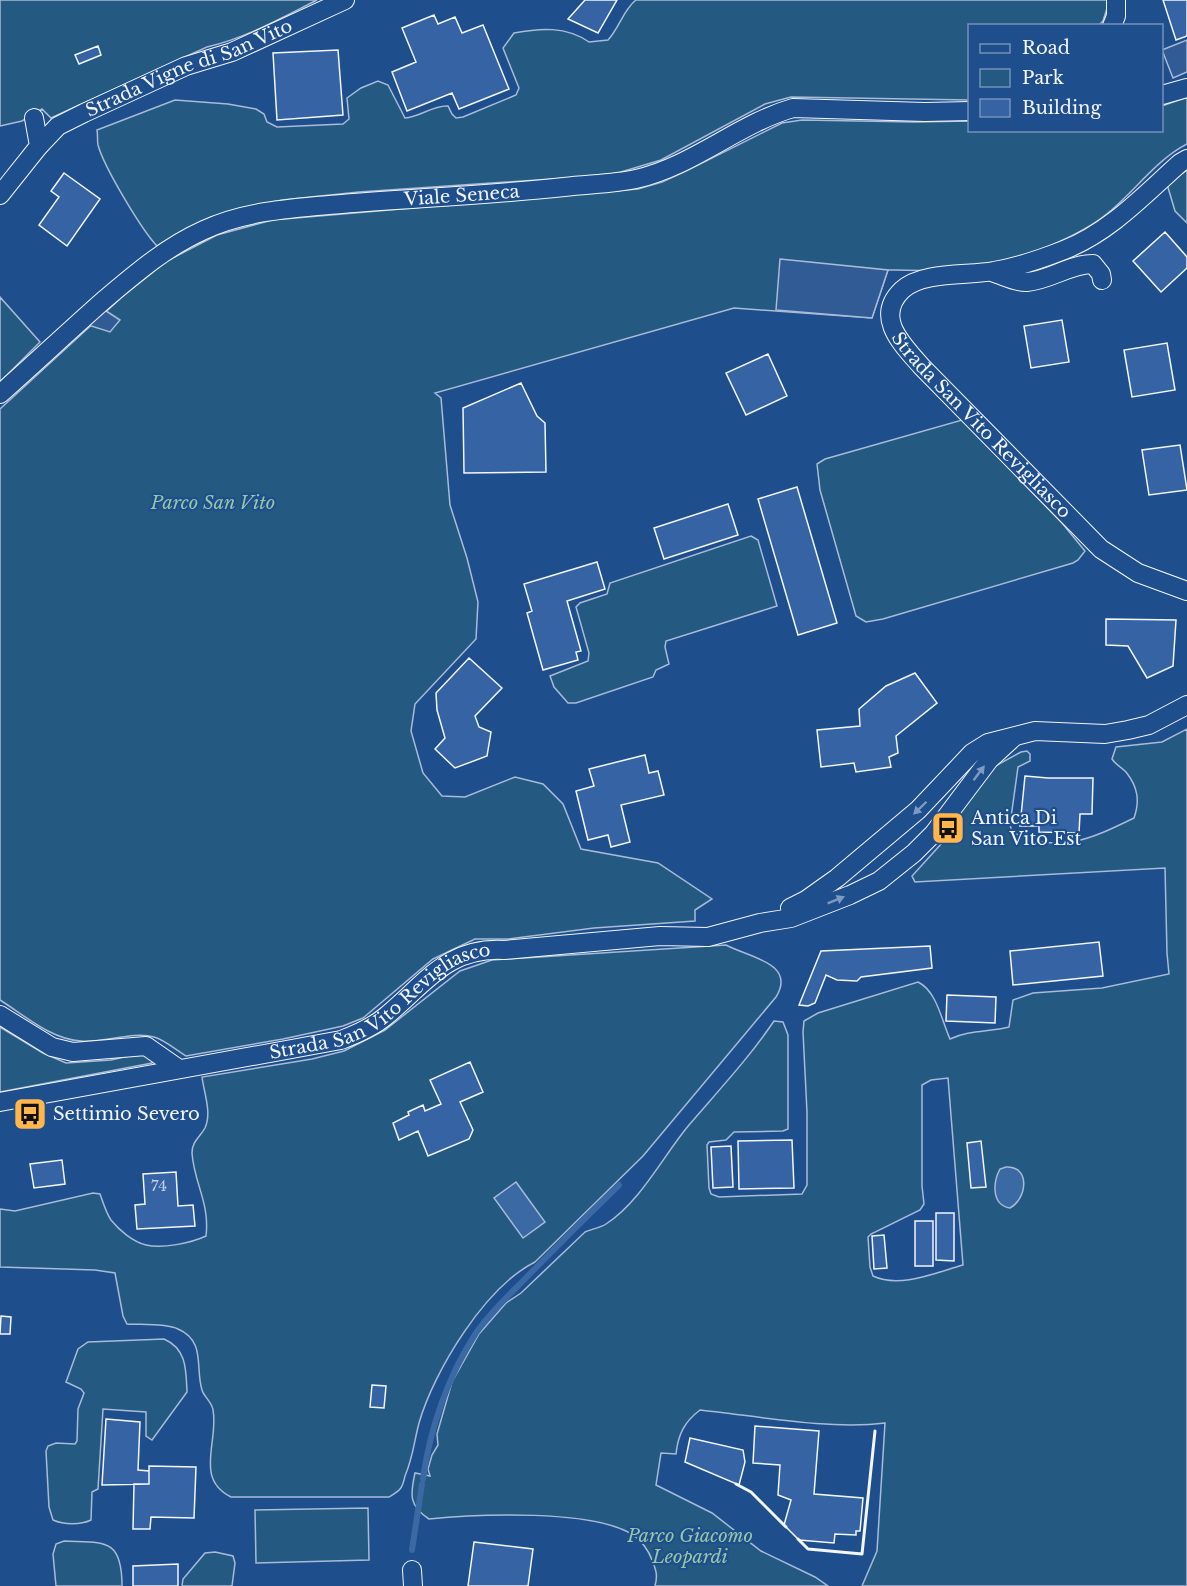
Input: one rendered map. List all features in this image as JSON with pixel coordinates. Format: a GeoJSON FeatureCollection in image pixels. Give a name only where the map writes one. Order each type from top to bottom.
{"type":"FeatureCollection","features":[{"type":"Feature","properties":{"kind":"street","name":"Strada Vigne di San Vito"},"geometry":{"type":"LineString","coordinates":[[0,195],[58,126],[186,66],[232,52],[345,0]]}},
{"type":"Feature","properties":{"kind":"street"},"geometry":{"type":"LineString","coordinates":[[1113,24],[1116,16],[1116,0]]}},
{"type":"Feature","properties":{"kind":"street"},"geometry":{"type":"LineString","coordinates":[[1163,94],[1187,88]]}},
{"type":"Feature","properties":{"kind":"street","name":"Viale Seneca"},"geometry":{"type":"LineString","coordinates":[[0,394],[151,260],[205,229],[247,216],[303,207],[524,191],[637,179],[664,171],[693,158],[775,113],[793,108],[968,111]]}},
{"type":"Feature","properties":{"kind":"street"},"geometry":{"type":"LineString","coordinates":[[34,118],[39,146]]}},
{"type":"Feature","properties":{"kind":"street","name":"Strada San Vito Revigliasco"},"geometry":{"type":"LineString","coordinates":[[1187,159],[1112,222],[1066,249],[1019,266],[992,272],[927,279],[912,283],[901,291],[893,303],[891,325],[896,336],[922,367],[1101,549],[1138,573],[1187,591]]}},
{"type":"Feature","properties":{"kind":"street","name":"Strada San Vito Revigliasco"},"geometry":{"type":"LineString","coordinates":[[992,272],[1025,282],[1084,264],[1093,264],[1101,274],[1102,280]]}},
{"type":"Feature","properties":{"kind":"street","name":"Strada San Vito Revigliasco"},"geometry":{"type":"LineString","coordinates":[[760,923],[806,900],[837,878],[918,810],[972,753],[987,743],[1035,731],[1105,734],[1128,730],[1149,725],[1187,705]]}},
{"type":"Feature","properties":{"kind":"street","name":"Strada San Vito Revigliasco"},"geometry":{"type":"LineString","coordinates":[[0,1102],[341,1040],[365,1030],[384,1017],[445,964],[484,949],[504,950],[660,936],[708,937],[760,923],[791,918],[879,881],[915,853],[989,760],[1014,737]]}},
{"type":"Feature","properties":{"kind":"street"},"geometry":{"type":"LineString","coordinates":[[0,1016],[52,1047],[73,1052],[146,1046],[179,1069]]}},
{"type":"Feature","properties":{"kind":"green space"},"geometry":{"type":"Polygon","coordinates":[[[0,0],[317,0],[263,27],[207,47],[51,118],[42,109],[22,121],[0,126],[0,0]]]}},
{"type":"Feature","properties":{"kind":"green space"},"geometry":{"type":"Polygon","coordinates":[[[636,0],[1108,0],[1109,2],[1100,24],[968,24],[968,100],[791,97],[765,104],[661,160],[611,175],[359,192],[282,200],[243,208],[202,222],[157,246],[142,226],[107,168],[98,145],[97,130],[175,100],[228,104],[256,109],[264,114],[267,122],[277,127],[343,124],[349,119],[347,98],[361,88],[378,81],[388,85],[405,118],[442,106],[448,106],[456,118],[463,117],[516,95],[519,88],[503,48],[514,33],[553,30],[571,33],[589,42],[608,40],[628,8],[636,0]]]}},
{"type":"Feature","properties":{"kind":"green space","name":"Parco San Vito"},"geometry":{"type":"Polygon","coordinates":[[[1187,97],[1187,144],[1165,158],[1096,222],[1047,247],[994,265],[956,271],[888,270],[872,318],[734,308],[435,393],[441,398],[450,505],[478,602],[476,639],[415,704],[411,731],[423,773],[442,796],[465,797],[515,777],[543,784],[563,804],[581,849],[658,863],[712,899],[695,910],[695,921],[594,928],[508,939],[475,939],[433,959],[363,1018],[343,1026],[283,1039],[186,1056],[154,1037],[137,1035],[90,1041],[70,1040],[49,1032],[0,1000],[0,409],[122,297],[167,261],[217,235],[272,220],[638,189],[684,172],[782,123],[802,120],[968,121],[968,132],[1163,132],[1163,106],[1187,97]]]}},
{"type":"Feature","properties":{"kind":"green space"},"geometry":{"type":"Polygon","coordinates":[[[1187,170],[1187,223],[1175,211],[1167,184],[1187,170]]]}},
{"type":"Feature","properties":{"kind":"green space"},"geometry":{"type":"Polygon","coordinates":[[[0,297],[40,342],[0,382],[0,297]]]}},
{"type":"Feature","properties":{"kind":"green space"},"geometry":{"type":"Polygon","coordinates":[[[962,420],[1062,523],[1085,551],[1073,563],[866,622],[856,616],[820,490],[817,464],[825,459],[962,420]]]}},
{"type":"Feature","properties":{"kind":"green space"},"geometry":{"type":"Polygon","coordinates":[[[751,536],[758,540],[777,606],[666,641],[669,664],[656,670],[653,677],[576,703],[568,703],[554,687],[550,676],[588,661],[589,653],[576,607],[580,603],[607,594],[610,583],[751,536]]]}},
{"type":"Feature","properties":{"kind":"green space","name":"Parco Giacomo Leopardi"},"geometry":{"type":"Polygon","coordinates":[[[1187,729],[1187,1586],[862,1586],[877,1551],[885,1423],[817,1424],[700,1410],[683,1429],[676,1454],[661,1453],[656,1485],[712,1513],[761,1551],[815,1577],[828,1586],[655,1586],[655,1570],[647,1549],[636,1537],[615,1527],[564,1517],[504,1515],[429,1519],[422,1514],[414,1505],[412,1494],[415,1473],[430,1476],[428,1469],[438,1445],[437,1434],[452,1382],[479,1334],[506,1303],[521,1293],[585,1232],[606,1224],[630,1203],[651,1178],[679,1137],[744,1061],[774,1021],[783,1022],[788,1035],[788,1129],[734,1132],[726,1140],[709,1142],[707,1145],[709,1188],[711,1194],[719,1197],[802,1194],[807,1185],[807,1112],[803,1032],[804,1021],[818,1013],[918,982],[930,992],[950,1039],[964,1034],[1009,1027],[1013,1000],[1033,993],[1102,988],[1169,974],[1165,868],[915,882],[912,876],[942,843],[973,788],[988,770],[1021,752],[1027,751],[1030,754],[1030,761],[1018,767],[1010,825],[1012,832],[1044,842],[1074,842],[1089,838],[1134,818],[1137,806],[1135,789],[1126,772],[1112,759],[1116,747],[1162,742],[1187,729]],[[948,1078],[931,1080],[922,1085],[924,1204],[920,1210],[868,1237],[870,1267],[873,1276],[895,1281],[918,1278],[963,1265],[948,1078]]]}},
{"type":"Feature","properties":{"kind":"green space"},"geometry":{"type":"Polygon","coordinates":[[[726,945],[757,958],[775,969],[780,976],[781,985],[776,997],[643,1156],[535,1262],[516,1274],[480,1310],[436,1379],[419,1423],[403,1485],[389,1497],[231,1497],[213,1480],[210,1458],[213,1410],[202,1390],[196,1348],[193,1340],[187,1334],[167,1326],[127,1324],[123,1316],[115,1273],[95,1270],[0,1267],[0,1209],[15,1211],[93,1193],[100,1194],[114,1224],[141,1243],[168,1246],[206,1236],[206,1213],[192,1153],[195,1142],[205,1128],[208,1116],[202,1077],[312,1059],[344,1051],[385,1030],[460,971],[492,960],[726,945]]]}},
{"type":"Feature","properties":{"kind":"green space"},"geometry":{"type":"Polygon","coordinates":[[[0,1027],[43,1053],[66,1063],[111,1060],[142,1053],[154,1057],[152,1063],[0,1092],[0,1027]]]}},
{"type":"Feature","properties":{"kind":"green space"},"geometry":{"type":"Polygon","coordinates":[[[164,1339],[172,1343],[181,1354],[184,1361],[187,1392],[152,1440],[146,1436],[146,1412],[103,1409],[98,1489],[92,1492],[91,1520],[72,1524],[53,1520],[49,1507],[46,1451],[48,1446],[56,1443],[75,1444],[77,1441],[78,1409],[84,1393],[81,1389],[66,1382],[78,1349],[88,1342],[164,1339]]]}},
{"type":"Feature","properties":{"kind":"green space"},"geometry":{"type":"Polygon","coordinates":[[[368,1508],[369,1560],[256,1563],[255,1510],[368,1508]]]}},
{"type":"Feature","properties":{"kind":"green space"},"geometry":{"type":"Polygon","coordinates":[[[64,1541],[100,1543],[108,1546],[119,1559],[122,1586],[56,1586],[53,1554],[56,1544],[64,1541]]]}},
{"type":"Feature","properties":{"kind":"green space"},"geometry":{"type":"Polygon","coordinates":[[[215,1552],[233,1556],[235,1563],[232,1586],[182,1586],[183,1579],[205,1553],[215,1552]]]}},
{"type":"Feature","properties":{"kind":"shaded area"},"geometry":{"type":"Polygon","coordinates":[[[1187,40],[1187,72],[1173,78],[1163,50],[1187,40]]]}},
{"type":"Feature","properties":{"kind":"shaded area"},"geometry":{"type":"Polygon","coordinates":[[[780,259],[888,270],[872,318],[776,310],[780,259]]]}},
{"type":"Feature","properties":{"kind":"shaded area"},"geometry":{"type":"Polygon","coordinates":[[[103,309],[120,320],[110,332],[88,325],[103,309]]]}},
{"type":"Feature","properties":{"kind":"shaded area"},"geometry":{"type":"Polygon","coordinates":[[[1006,1167],[1020,1172],[1024,1184],[1020,1198],[1010,1208],[999,1202],[995,1192],[1000,1169],[1006,1167]]]}},
{"type":"Feature","properties":{"kind":"shaded area"},"geometry":{"type":"Polygon","coordinates":[[[516,1182],[545,1222],[523,1238],[494,1198],[516,1182]]]}},
{"type":"Feature","properties":{"kind":"building"},"geometry":{"type":"Polygon","coordinates":[[[585,0],[617,0],[598,33],[568,19],[585,0]]]}},
{"type":"Feature","properties":{"kind":"building"},"geometry":{"type":"Polygon","coordinates":[[[1163,0],[1187,0],[1187,36],[1176,40],[1163,0]]]}},
{"type":"Feature","properties":{"kind":"building"},"geometry":{"type":"Polygon","coordinates":[[[434,15],[438,24],[455,17],[462,33],[483,25],[509,89],[459,109],[452,93],[407,111],[392,72],[416,62],[402,28],[434,15]]]}},
{"type":"Feature","properties":{"kind":"building"},"geometry":{"type":"Polygon","coordinates":[[[98,46],[101,55],[79,64],[75,55],[98,46]]]}},
{"type":"Feature","properties":{"kind":"building"},"geometry":{"type":"Polygon","coordinates":[[[338,50],[343,115],[277,120],[273,53],[338,50]]]}},
{"type":"Feature","properties":{"kind":"building"},"geometry":{"type":"Polygon","coordinates":[[[64,173],[100,199],[67,246],[39,225],[59,197],[51,191],[64,173]]]}},
{"type":"Feature","properties":{"kind":"building"},"geometry":{"type":"Polygon","coordinates":[[[1165,232],[1187,257],[1187,268],[1161,292],[1133,261],[1165,232]]]}},
{"type":"Feature","properties":{"kind":"building"},"geometry":{"type":"Polygon","coordinates":[[[1062,320],[1069,362],[1031,368],[1024,326],[1062,320]]]}},
{"type":"Feature","properties":{"kind":"building"},"geometry":{"type":"Polygon","coordinates":[[[1167,343],[1175,390],[1132,397],[1124,350],[1167,343]]]}},
{"type":"Feature","properties":{"kind":"building"},"geometry":{"type":"Polygon","coordinates":[[[768,354],[787,396],[746,415],[726,373],[768,354]]]}},
{"type":"Feature","properties":{"kind":"building"},"geometry":{"type":"Polygon","coordinates":[[[521,383],[537,416],[545,423],[546,472],[464,473],[463,408],[521,383]]]}},
{"type":"Feature","properties":{"kind":"building"},"geometry":{"type":"Polygon","coordinates":[[[1180,445],[1187,490],[1149,495],[1142,450],[1180,445]]]}},
{"type":"Feature","properties":{"kind":"building"},"geometry":{"type":"Polygon","coordinates":[[[797,487],[837,623],[798,635],[758,499],[797,487]]]}},
{"type":"Feature","properties":{"kind":"building"},"geometry":{"type":"Polygon","coordinates":[[[728,504],[738,535],[664,559],[654,528],[728,504]]]}},
{"type":"Feature","properties":{"kind":"building"},"geometry":{"type":"Polygon","coordinates":[[[597,562],[605,589],[567,601],[581,651],[576,652],[578,660],[543,670],[527,613],[532,611],[524,584],[597,562]]]}},
{"type":"Feature","properties":{"kind":"building"},"geometry":{"type":"Polygon","coordinates":[[[1106,619],[1176,620],[1173,666],[1147,678],[1128,646],[1106,645],[1106,619]]]}},
{"type":"Feature","properties":{"kind":"building"},"geometry":{"type":"Polygon","coordinates":[[[469,658],[502,688],[475,716],[479,727],[491,732],[487,756],[455,768],[435,749],[445,738],[437,710],[436,693],[469,658]]]}},
{"type":"Feature","properties":{"kind":"building"},"geometry":{"type":"Polygon","coordinates":[[[915,673],[937,703],[896,736],[898,753],[889,757],[891,767],[856,772],[854,763],[821,767],[817,730],[860,726],[859,709],[886,686],[915,673]]]}},
{"type":"Feature","properties":{"kind":"building"},"geometry":{"type":"Polygon","coordinates":[[[645,755],[649,773],[658,771],[664,795],[621,805],[630,842],[611,847],[608,835],[588,840],[576,791],[594,786],[589,769],[645,755]]]}},
{"type":"Feature","properties":{"kind":"building"},"geometry":{"type":"Polygon","coordinates":[[[1025,776],[1093,778],[1092,814],[1080,814],[1079,833],[1039,832],[1039,826],[1020,826],[1025,776]]]}},
{"type":"Feature","properties":{"kind":"building"},"geometry":{"type":"Polygon","coordinates":[[[1099,942],[1103,976],[1013,985],[1010,951],[1099,942]]]}},
{"type":"Feature","properties":{"kind":"building"},"geometry":{"type":"Polygon","coordinates":[[[930,946],[932,968],[861,977],[857,981],[837,980],[826,975],[815,1003],[808,1006],[799,1005],[821,951],[930,946]]]}},
{"type":"Feature","properties":{"kind":"building"},"geometry":{"type":"Polygon","coordinates":[[[947,995],[996,997],[995,1023],[946,1021],[947,995]]]}},
{"type":"Feature","properties":{"kind":"building"},"geometry":{"type":"Polygon","coordinates":[[[470,1062],[483,1092],[460,1102],[473,1130],[469,1139],[428,1156],[418,1131],[399,1140],[393,1123],[423,1105],[425,1111],[441,1104],[430,1080],[470,1062]]]}},
{"type":"Feature","properties":{"kind":"building"},"geometry":{"type":"Polygon","coordinates":[[[792,1140],[794,1188],[739,1189],[738,1141],[792,1140]]]}},
{"type":"Feature","properties":{"kind":"building"},"geometry":{"type":"Polygon","coordinates":[[[981,1141],[986,1187],[971,1188],[967,1143],[981,1141]]]}},
{"type":"Feature","properties":{"kind":"building"},"geometry":{"type":"Polygon","coordinates":[[[731,1146],[733,1187],[713,1188],[711,1147],[731,1146]]]}},
{"type":"Feature","properties":{"kind":"building"},"geometry":{"type":"Polygon","coordinates":[[[62,1160],[65,1184],[34,1188],[30,1164],[62,1160]]]}},
{"type":"Feature","properties":{"kind":"building"},"geometry":{"type":"Polygon","coordinates":[[[176,1172],[178,1206],[193,1205],[195,1226],[137,1229],[135,1205],[145,1204],[143,1174],[176,1172]]]}},
{"type":"Feature","properties":{"kind":"building"},"geometry":{"type":"Polygon","coordinates":[[[936,1213],[954,1213],[954,1261],[936,1260],[936,1213]]]}},
{"type":"Feature","properties":{"kind":"building"},"geometry":{"type":"Polygon","coordinates":[[[915,1221],[933,1221],[933,1266],[915,1266],[915,1221]]]}},
{"type":"Feature","properties":{"kind":"building"},"geometry":{"type":"Polygon","coordinates":[[[884,1235],[887,1268],[874,1269],[872,1236],[884,1235]]]}},
{"type":"Feature","properties":{"kind":"building"},"geometry":{"type":"Polygon","coordinates":[[[1,1316],[11,1317],[10,1334],[0,1334],[1,1316]]]}},
{"type":"Feature","properties":{"kind":"building"},"geometry":{"type":"Polygon","coordinates":[[[372,1385],[386,1386],[384,1408],[370,1407],[372,1385]]]}},
{"type":"Feature","properties":{"kind":"building"},"geometry":{"type":"Polygon","coordinates":[[[106,1419],[140,1422],[138,1470],[149,1471],[149,1484],[102,1485],[106,1419]]]}},
{"type":"Feature","properties":{"kind":"building"},"geometry":{"type":"Polygon","coordinates":[[[755,1426],[819,1431],[814,1494],[863,1498],[860,1531],[856,1531],[856,1535],[835,1534],[834,1543],[799,1540],[784,1525],[791,1500],[778,1495],[780,1465],[753,1463],[755,1426]]]}},
{"type":"Feature","properties":{"kind":"building"},"geometry":{"type":"Polygon","coordinates":[[[690,1438],[743,1450],[745,1462],[739,1485],[685,1462],[690,1438]]]}},
{"type":"Feature","properties":{"kind":"building"},"geometry":{"type":"Polygon","coordinates":[[[149,1466],[196,1467],[194,1518],[151,1517],[150,1529],[133,1529],[134,1484],[149,1484],[149,1466]]]}},
{"type":"Feature","properties":{"kind":"building"},"geometry":{"type":"Polygon","coordinates":[[[474,1542],[533,1549],[528,1586],[468,1586],[474,1542]]]}},
{"type":"Feature","properties":{"kind":"building"},"geometry":{"type":"Polygon","coordinates":[[[178,1564],[178,1586],[133,1586],[133,1566],[178,1564]]]}},
{"type":"Feature","properties":{"kind":"waterway"},"geometry":{"type":"LineString","coordinates":[[423,1479],[435,1422],[457,1367],[476,1333],[504,1300],[619,1185]]}},
{"type":"Feature","properties":{"kind":"waterway"},"geometry":{"type":"LineString","coordinates":[[412,1550],[422,1484]]}},
{"type":"Feature","properties":{"kind":"wall"},"geometry":{"type":"LineString","coordinates":[[798,1539],[808,1549],[862,1554],[875,1431]]}},
{"type":"Feature","properties":{"kind":"wall"},"geometry":{"type":"LineString","coordinates":[[736,1484],[751,1492],[786,1527]]}},
{"type":"Feature","properties":{"kind":"place","name":"Antica Di San Vito Est"},"geometry":{"type":"Point","coordinates":[948,828]}},
{"type":"Feature","properties":{"kind":"place","name":"Settimio Severo"},"geometry":{"type":"Point","coordinates":[30,1114]}}]}
